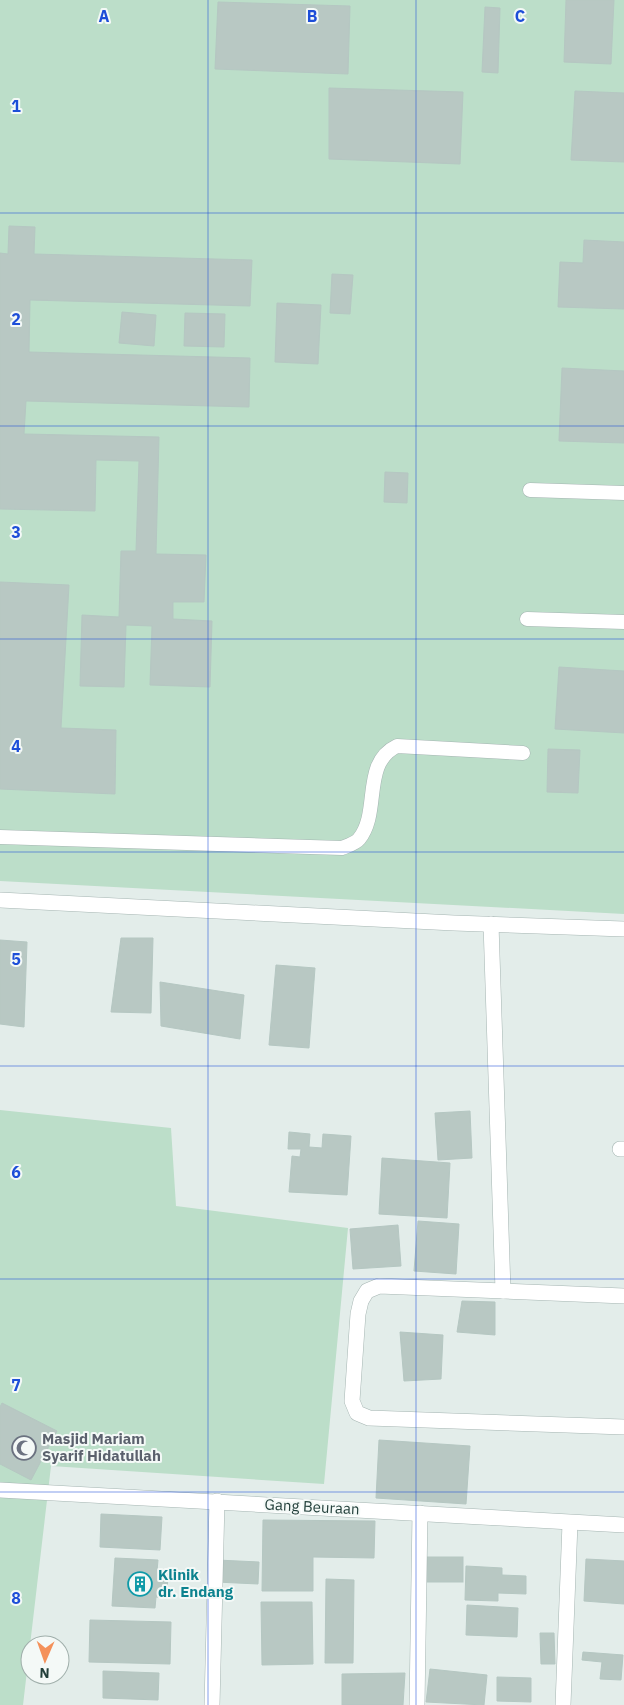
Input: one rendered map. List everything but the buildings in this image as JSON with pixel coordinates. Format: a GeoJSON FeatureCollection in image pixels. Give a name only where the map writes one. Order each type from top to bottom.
{"type":"FeatureCollection","features":[{"type":"Feature","properties":{"kind":"street"},"geometry":{"type":"LineString","coordinates":[[0,900],[624,929]]}},
{"type":"Feature","properties":{"kind":"street"},"geometry":{"type":"LineString","coordinates":[[491,924],[503,1291]]}},
{"type":"Feature","properties":{"kind":"street"},"geometry":{"type":"LineString","coordinates":[[624,1296],[380,1286],[367,1291],[361,1301],[358,1314],[352,1401],[357,1413],[369,1418],[624,1427]]}},
{"type":"Feature","properties":{"kind":"street","name":"Gang Beuraan"},"geometry":{"type":"LineString","coordinates":[[0,1490],[624,1525]]}},
{"type":"Feature","properties":{"kind":"street"},"geometry":{"type":"LineString","coordinates":[[212,1705],[217,1501]]}},
{"type":"Feature","properties":{"kind":"street"},"geometry":{"type":"LineString","coordinates":[[417,1705],[420,1513]]}},
{"type":"Feature","properties":{"kind":"street"},"geometry":{"type":"LineString","coordinates":[[564,1705],[570,1523]]}},
{"type":"Feature","properties":{"kind":"lane"},"geometry":{"type":"LineString","coordinates":[[530,490],[624,493]]}},
{"type":"Feature","properties":{"kind":"lane"},"geometry":{"type":"LineString","coordinates":[[527,619],[624,622]]}},
{"type":"Feature","properties":{"kind":"lane"},"geometry":{"type":"LineString","coordinates":[[0,837],[342,848],[358,840],[367,824],[378,765],[385,752],[397,746],[523,753]]}},
{"type":"Feature","properties":{"kind":"green space"},"geometry":{"type":"Polygon","coordinates":[[[0,0],[624,0],[624,914],[0,881],[0,0]]]}},
{"type":"Feature","properties":{"kind":"green space"},"geometry":{"type":"Polygon","coordinates":[[[0,1110],[171,1128],[176,1206],[348,1228],[324,1484],[51,1466],[31,1635],[20,1635],[20,1685],[25,1685],[23,1705],[0,1705],[0,1110]]]}},
{"type":"Feature","properties":{"kind":"place","name":"Masjid Mariam Syarif Hidatullah"},"geometry":{"type":"Point","coordinates":[24,1448]}},
{"type":"Feature","properties":{"kind":"place","name":"Klinik dr. Endang"},"geometry":{"type":"Point","coordinates":[140,1584]}}]}
